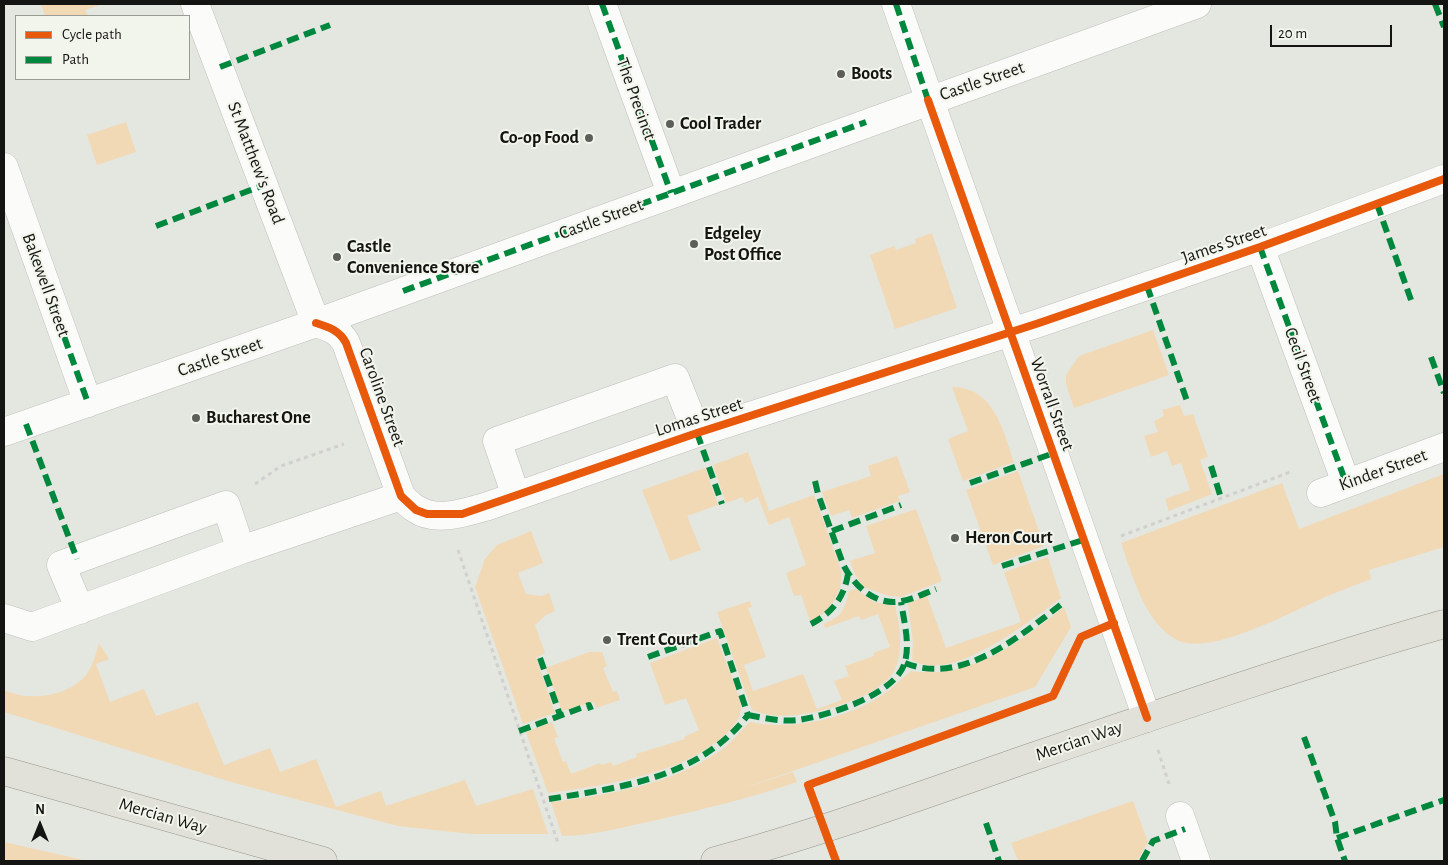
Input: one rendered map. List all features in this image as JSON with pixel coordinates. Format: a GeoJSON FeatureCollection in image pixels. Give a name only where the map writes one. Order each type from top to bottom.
{"type":"FeatureCollection","features":[{"type":"Feature","properties":{"kind":"main road","name":"Mercian Way"},"geometry":{"type":"LineString","coordinates":[[715,861],[805,835],[1147,718],[1444,624]]}},
{"type":"Feature","properties":{"kind":"main road","name":"Mercian Way"},"geometry":{"type":"LineString","coordinates":[[4,771],[322,861]]}},
{"type":"Feature","properties":{"kind":"street","name":"St Matthew's Road"},"geometry":{"type":"LineString","coordinates":[[195,4],[316,323]]}},
{"type":"Feature","properties":{"kind":"street","name":"The Precinct"},"geometry":{"type":"LineString","coordinates":[[602,4],[671,193]]}},
{"type":"Feature","properties":{"kind":"street","name":"Worrall Street"},"geometry":{"type":"LineString","coordinates":[[896,4],[928,100],[1147,718]]}},
{"type":"Feature","properties":{"kind":"street","name":"Castle Street"},"geometry":{"type":"LineString","coordinates":[[4,432],[316,323],[866,122],[1197,4]]}},
{"type":"Feature","properties":{"kind":"street","name":"Bakewell Street"},"geometry":{"type":"LineString","coordinates":[[4,167],[11,209],[52,303],[88,403]]}},
{"type":"Feature","properties":{"kind":"street","name":"James Street"},"geometry":{"type":"LineString","coordinates":[[1011,332],[1260,247],[1444,179]]}},
{"type":"Feature","properties":{"kind":"street","name":"Cecil Street"},"geometry":{"type":"LineString","coordinates":[[1260,247],[1346,483]]}},
{"type":"Feature","properties":{"kind":"street","name":"Caroline Street"},"geometry":{"type":"LineString","coordinates":[[316,323],[342,335],[358,373],[401,496]]}},
{"type":"Feature","properties":{"kind":"street","name":"Lomas Street"},"geometry":{"type":"LineString","coordinates":[[401,496],[416,510],[446,515],[462,514],[696,433],[1011,332]]}},
{"type":"Feature","properties":{"kind":"street"},"geometry":{"type":"LineString","coordinates":[[516,496],[497,441],[666,381],[675,378],[696,433]]}},
{"type":"Feature","properties":{"kind":"street","name":"Kinder Street"},"geometry":{"type":"LineString","coordinates":[[1321,493],[1444,447]]}},
{"type":"Feature","properties":{"kind":"street"},"geometry":{"type":"LineString","coordinates":[[4,618],[32,627],[241,550],[401,496]]}},
{"type":"Feature","properties":{"kind":"street"},"geometry":{"type":"LineString","coordinates":[[80,610],[61,565],[226,505],[241,550]]}},
{"type":"Feature","properties":{"kind":"street"},"geometry":{"type":"LineString","coordinates":[[1180,816],[1196,861]]}},
{"type":"Feature","properties":{"kind":"path"},"geometry":{"type":"LineString","coordinates":[[226,505],[281,466],[379,432]]}},
{"type":"Feature","properties":{"kind":"path"},"geometry":{"type":"LineString","coordinates":[[1087,549],[1336,455]]}},
{"type":"Feature","properties":{"kind":"path"},"geometry":{"type":"LineString","coordinates":[[446,515],[558,843]]}},
{"type":"Feature","properties":{"kind":"path"},"geometry":{"type":"LineString","coordinates":[[1147,718],[1180,816]]}},
{"type":"Feature","properties":{"kind":"shaded area"},"geometry":{"type":"Polygon","coordinates":[[[41,4],[103,4],[85,10],[88,15],[45,15],[41,4]]]}},
{"type":"Feature","properties":{"kind":"shaded area"},"geometry":{"type":"Polygon","coordinates":[[[126,122],[136,152],[97,165],[87,135],[126,122]]]}},
{"type":"Feature","properties":{"kind":"shaded area"},"geometry":{"type":"Polygon","coordinates":[[[932,233],[957,308],[895,329],[870,255],[894,246],[896,250],[916,243],[915,239],[932,233]]]}},
{"type":"Feature","properties":{"kind":"shaded area"},"geometry":{"type":"Polygon","coordinates":[[[1153,330],[1169,375],[1074,408],[1066,384],[1066,375],[1079,356],[1153,330]]]}},
{"type":"Feature","properties":{"kind":"shaded area"},"geometry":{"type":"Polygon","coordinates":[[[952,387],[966,389],[978,394],[987,402],[1001,424],[1014,462],[963,481],[948,439],[968,431],[952,387]]]}},
{"type":"Feature","properties":{"kind":"shaded area"},"geometry":{"type":"Polygon","coordinates":[[[1180,405],[1184,416],[1193,414],[1208,457],[1200,460],[1212,494],[1169,511],[1165,499],[1190,490],[1181,463],[1172,466],[1167,451],[1151,457],[1144,436],[1158,432],[1154,421],[1164,416],[1162,410],[1180,405]]]}},
{"type":"Feature","properties":{"kind":"shaded area"},"geometry":{"type":"Polygon","coordinates":[[[748,452],[769,511],[814,495],[842,573],[840,589],[833,602],[823,614],[810,621],[801,595],[794,596],[786,573],[806,565],[789,517],[769,525],[758,497],[745,503],[743,497],[726,503],[713,465],[748,452]]]}},
{"type":"Feature","properties":{"kind":"shaded area"},"geometry":{"type":"Polygon","coordinates":[[[897,456],[910,492],[898,496],[900,501],[852,518],[849,510],[831,516],[822,492],[871,476],[868,466],[897,456]]]}},
{"type":"Feature","properties":{"kind":"shaded area"},"geometry":{"type":"Polygon","coordinates":[[[705,468],[718,505],[687,516],[701,550],[670,561],[642,490],[705,468]]]}},
{"type":"Feature","properties":{"kind":"shaded area"},"geometry":{"type":"Polygon","coordinates":[[[1018,471],[1044,546],[993,565],[966,490],[1018,471]]]}},
{"type":"Feature","properties":{"kind":"shaded area"},"geometry":{"type":"Polygon","coordinates":[[[1444,474],[1444,547],[1369,570],[1371,579],[1230,638],[1192,644],[1177,640],[1166,633],[1156,622],[1141,597],[1121,543],[1282,483],[1299,529],[1444,474]]]}},
{"type":"Feature","properties":{"kind":"shaded area"},"geometry":{"type":"Polygon","coordinates":[[[916,509],[942,581],[901,597],[890,596],[863,587],[850,561],[875,553],[866,526],[916,509]]]}},
{"type":"Feature","properties":{"kind":"shaded area"},"geometry":{"type":"Polygon","coordinates":[[[531,531],[543,563],[518,573],[526,594],[542,596],[549,593],[555,611],[546,615],[535,625],[545,653],[536,658],[555,713],[523,724],[475,587],[485,559],[497,545],[531,531]]]}},
{"type":"Feature","properties":{"kind":"shaded area"},"geometry":{"type":"Polygon","coordinates":[[[1048,557],[1061,598],[1016,631],[979,653],[943,665],[927,665],[912,660],[913,642],[908,603],[927,596],[946,648],[1021,622],[1004,572],[1048,557]]]}},
{"type":"Feature","properties":{"kind":"shaded area"},"geometry":{"type":"Polygon","coordinates":[[[856,589],[874,602],[895,606],[900,630],[900,647],[894,671],[872,691],[838,706],[784,716],[770,715],[752,710],[717,612],[750,601],[752,607],[748,608],[766,657],[744,665],[753,691],[803,674],[817,709],[842,700],[834,681],[849,676],[845,666],[874,656],[873,653],[890,647],[878,614],[861,620],[859,616],[825,628],[824,624],[842,612],[849,591],[856,589]]]}},
{"type":"Feature","properties":{"kind":"shaded area"},"geometry":{"type":"Polygon","coordinates":[[[1064,607],[1071,627],[1035,687],[735,791],[793,772],[797,782],[779,788],[657,820],[598,833],[562,836],[551,802],[617,792],[681,772],[701,763],[724,748],[750,722],[782,725],[800,724],[835,717],[851,711],[881,696],[911,671],[933,672],[954,670],[993,656],[1030,633],[1064,607]]]}},
{"type":"Feature","properties":{"kind":"shaded area"},"geometry":{"type":"Polygon","coordinates":[[[717,638],[738,693],[741,707],[735,725],[727,733],[689,759],[643,776],[619,782],[548,793],[526,732],[552,722],[558,737],[554,738],[563,762],[566,761],[571,774],[600,763],[601,765],[611,762],[613,766],[637,757],[636,754],[685,739],[684,737],[699,730],[686,698],[665,705],[650,663],[717,638]]]}},
{"type":"Feature","properties":{"kind":"shaded area"},"geometry":{"type":"Polygon","coordinates":[[[99,643],[109,659],[96,664],[110,702],[144,689],[156,716],[198,702],[224,765],[270,748],[280,772],[316,759],[336,807],[381,791],[386,806],[465,780],[476,806],[533,789],[548,834],[472,834],[398,826],[231,782],[4,712],[4,690],[24,696],[47,695],[58,693],[78,682],[91,668],[99,643]]]}},
{"type":"Feature","properties":{"kind":"shaded area"},"geometry":{"type":"Polygon","coordinates":[[[589,652],[602,652],[607,666],[603,668],[613,692],[617,691],[620,700],[596,708],[594,702],[562,711],[546,668],[589,652]]]}},
{"type":"Feature","properties":{"kind":"shaded area"},"geometry":{"type":"Polygon","coordinates":[[[1133,801],[1148,842],[1137,861],[1018,861],[1011,843],[1133,801]]]}},
{"type":"Feature","properties":{"kind":"shaded area"},"geometry":{"type":"Polygon","coordinates":[[[4,842],[88,861],[4,861],[4,842]]]}},
{"type":"Feature","properties":{"kind":"marked path"},"geometry":{"type":"LineString","coordinates":[[602,4],[671,193]]}},
{"type":"Feature","properties":{"kind":"marked path"},"geometry":{"type":"LineString","coordinates":[[896,4],[928,100]]}},
{"type":"Feature","properties":{"kind":"marked path"},"geometry":{"type":"LineString","coordinates":[[1435,4],[1444,27]]}},
{"type":"Feature","properties":{"kind":"marked path"},"geometry":{"type":"LineString","coordinates":[[220,67],[330,25]]}},
{"type":"Feature","properties":{"kind":"marked path"},"geometry":{"type":"LineString","coordinates":[[403,291],[866,122]]}},
{"type":"Feature","properties":{"kind":"marked path"},"geometry":{"type":"LineString","coordinates":[[156,226],[264,185]]}},
{"type":"Feature","properties":{"kind":"marked path"},"geometry":{"type":"LineString","coordinates":[[1377,204],[1411,300]]}},
{"type":"Feature","properties":{"kind":"marked path"},"geometry":{"type":"LineString","coordinates":[[1260,247],[1346,483]]}},
{"type":"Feature","properties":{"kind":"marked path"},"geometry":{"type":"LineString","coordinates":[[1147,286],[1188,404]]}},
{"type":"Feature","properties":{"kind":"marked path"},"geometry":{"type":"LineString","coordinates":[[52,303],[88,403]]}},
{"type":"Feature","properties":{"kind":"marked path"},"geometry":{"type":"LineString","coordinates":[[1431,357],[1444,393]]}},
{"type":"Feature","properties":{"kind":"marked path"},"geometry":{"type":"LineString","coordinates":[[26,424],[77,559]]}},
{"type":"Feature","properties":{"kind":"marked path"},"geometry":{"type":"LineString","coordinates":[[697,433],[722,504]]}},
{"type":"Feature","properties":{"kind":"marked path"},"geometry":{"type":"LineString","coordinates":[[970,483],[1054,453]]}},
{"type":"Feature","properties":{"kind":"marked path"},"geometry":{"type":"LineString","coordinates":[[1211,466],[1221,498]]}},
{"type":"Feature","properties":{"kind":"marked path"},"geometry":{"type":"LineString","coordinates":[[815,481],[843,564],[859,587],[866,593],[883,601],[892,602],[911,599],[936,589]]}},
{"type":"Feature","properties":{"kind":"marked path"},"geometry":{"type":"LineString","coordinates":[[832,531],[901,505]]}},
{"type":"Feature","properties":{"kind":"marked path"},"geometry":{"type":"LineString","coordinates":[[1002,566],[1083,540]]}},
{"type":"Feature","properties":{"kind":"marked path"},"geometry":{"type":"LineString","coordinates":[[811,624],[825,615],[836,604],[848,574]]}},
{"type":"Feature","properties":{"kind":"marked path"},"geometry":{"type":"LineString","coordinates":[[748,715],[786,720],[811,718],[859,702],[889,684],[899,674],[905,662],[907,647],[901,602]]}},
{"type":"Feature","properties":{"kind":"marked path"},"geometry":{"type":"LineString","coordinates":[[905,663],[926,668],[948,668],[969,663],[1009,643],[1063,603]]}},
{"type":"Feature","properties":{"kind":"marked path"},"geometry":{"type":"LineString","coordinates":[[648,657],[720,631],[748,715]]}},
{"type":"Feature","properties":{"kind":"marked path"},"geometry":{"type":"LineString","coordinates":[[540,658],[560,715]]}},
{"type":"Feature","properties":{"kind":"marked path"},"geometry":{"type":"LineString","coordinates":[[519,731],[589,705],[591,710]]}},
{"type":"Feature","properties":{"kind":"marked path"},"geometry":{"type":"LineString","coordinates":[[549,799],[632,784],[683,766],[707,753],[728,736],[748,715]]}},
{"type":"Feature","properties":{"kind":"marked path"},"geometry":{"type":"LineString","coordinates":[[1304,737],[1335,822],[1337,838],[1345,861]]}},
{"type":"Feature","properties":{"kind":"marked path"},"geometry":{"type":"LineString","coordinates":[[1337,838],[1444,800]]}},
{"type":"Feature","properties":{"kind":"marked path"},"geometry":{"type":"LineString","coordinates":[[986,823],[999,861]]}},
{"type":"Feature","properties":{"kind":"marked path"},"geometry":{"type":"LineString","coordinates":[[1142,861],[1153,841],[1185,829]]}},
{"type":"Feature","properties":{"kind":"cycle path"},"geometry":{"type":"LineString","coordinates":[[928,100],[1147,718]]}},
{"type":"Feature","properties":{"kind":"cycle path"},"geometry":{"type":"LineString","coordinates":[[316,323],[334,330],[341,335],[346,343],[401,496],[416,510],[427,514],[462,514],[697,433],[1039,323],[1260,247],[1444,179]]}},
{"type":"Feature","properties":{"kind":"cycle path"},"geometry":{"type":"LineString","coordinates":[[836,861],[808,785],[1053,696],[1081,637],[1114,623]]}},
{"type":"Feature","properties":{"kind":"place","name":"Boots"},"geometry":{"type":"Point","coordinates":[841,74]}},
{"type":"Feature","properties":{"kind":"place","name":"Cool Trader"},"geometry":{"type":"Point","coordinates":[670,124]}},
{"type":"Feature","properties":{"kind":"place","name":"Co-op Food"},"geometry":{"type":"Point","coordinates":[589,138]}},
{"type":"Feature","properties":{"kind":"place","name":"Edgeley Post Office"},"geometry":{"type":"Point","coordinates":[694,244]}},
{"type":"Feature","properties":{"kind":"place","name":"Castle Convenience Store"},"geometry":{"type":"Point","coordinates":[337,257]}},
{"type":"Feature","properties":{"kind":"place","name":"Bucharest One"},"geometry":{"type":"Point","coordinates":[196,418]}},
{"type":"Feature","properties":{"kind":"place","name":"Heron Court"},"geometry":{"type":"Point","coordinates":[955,538]}},
{"type":"Feature","properties":{"kind":"place","name":"Trent Court"},"geometry":{"type":"Point","coordinates":[607,640]}}]}
